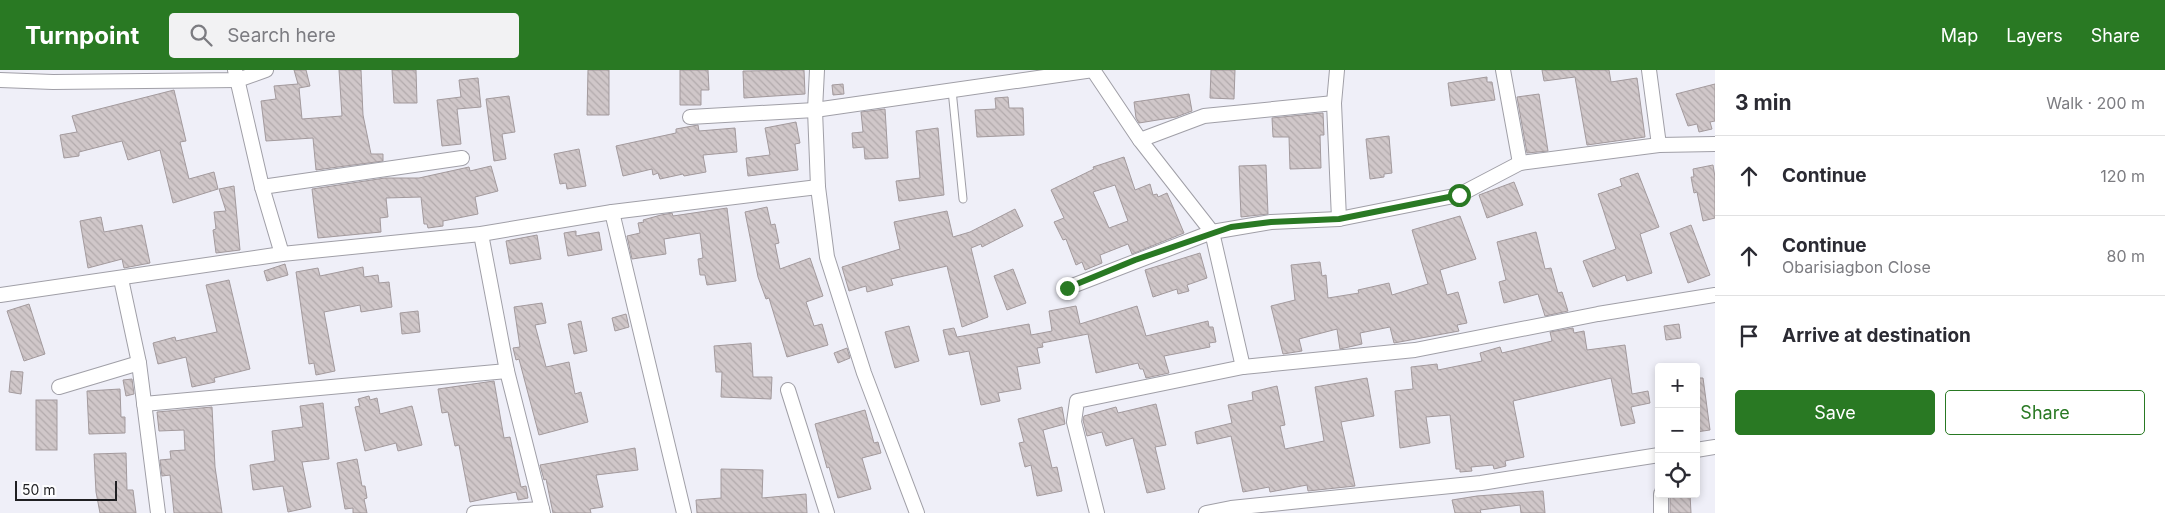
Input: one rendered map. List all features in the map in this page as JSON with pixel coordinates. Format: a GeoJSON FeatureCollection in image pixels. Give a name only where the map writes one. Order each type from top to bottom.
{"type":"FeatureCollection","features":[{"type":"Feature","properties":{"kind":"street"},"geometry":{"type":"LineString","coordinates":[[0,80],[54,82],[237,75],[266,70]]}},
{"type":"Feature","properties":{"kind":"street"},"geometry":{"type":"LineString","coordinates":[[817,70],[815,110],[818,188],[827,257],[864,373],[918,513]]}},
{"type":"Feature","properties":{"kind":"street"},"geometry":{"type":"LineString","coordinates":[[690,117],[815,110],[1093,70],[1140,140],[1212,232],[1243,367]]}},
{"type":"Feature","properties":{"kind":"street"},"geometry":{"type":"LineString","coordinates":[[1336,70],[1334,103],[1339,219]]}},
{"type":"Feature","properties":{"kind":"street"},"geometry":{"type":"LineString","coordinates":[[1504,70],[1520,163]]}},
{"type":"Feature","properties":{"kind":"street"},"geometry":{"type":"LineString","coordinates":[[1649,70],[1659,146]]}},
{"type":"Feature","properties":{"kind":"street"},"geometry":{"type":"LineString","coordinates":[[237,75],[262,187],[282,254]]}},
{"type":"Feature","properties":{"kind":"street"},"geometry":{"type":"LineString","coordinates":[[1140,140],[1204,116],[1334,103]]}},
{"type":"Feature","properties":{"kind":"street"},"geometry":{"type":"LineString","coordinates":[[1067,288],[1212,232],[1271,222],[1339,219],[1459,195],[1520,163],[1659,146],[1715,144]]}},
{"type":"Feature","properties":{"kind":"street"},"geometry":{"type":"LineString","coordinates":[[262,187],[462,158]]}},
{"type":"Feature","properties":{"kind":"street"},"geometry":{"type":"LineString","coordinates":[[0,295],[121,279],[282,254],[481,234],[612,212],[818,188]]}},
{"type":"Feature","properties":{"kind":"street"},"geometry":{"type":"LineString","coordinates":[[612,212],[684,513]]}},
{"type":"Feature","properties":{"kind":"street"},"geometry":{"type":"LineString","coordinates":[[474,513],[543,511],[507,371],[481,234]]}},
{"type":"Feature","properties":{"kind":"street"},"geometry":{"type":"LineString","coordinates":[[121,279],[139,363],[158,513]]}},
{"type":"Feature","properties":{"kind":"street"},"geometry":{"type":"LineString","coordinates":[[1097,513],[1074,422],[1077,401],[1243,367],[1415,350],[1598,314],[1715,295]]}},
{"type":"Feature","properties":{"kind":"street"},"geometry":{"type":"LineString","coordinates":[[59,387],[139,363]]}},
{"type":"Feature","properties":{"kind":"street"},"geometry":{"type":"LineString","coordinates":[[144,404],[507,371]]}},
{"type":"Feature","properties":{"kind":"street"},"geometry":{"type":"LineString","coordinates":[[788,390],[827,513]]}},
{"type":"Feature","properties":{"kind":"street"},"geometry":{"type":"LineString","coordinates":[[1700,449],[1715,447]]}},
{"type":"Feature","properties":{"kind":"street"},"geometry":{"type":"LineString","coordinates":[[1206,513],[1231,508],[1481,483],[1655,456]]}},
{"type":"Feature","properties":{"kind":"street"},"geometry":{"type":"LineString","coordinates":[[1660,498],[1661,513]]}},
{"type":"Feature","properties":{"kind":"lane"},"geometry":{"type":"LineString","coordinates":[[952,90],[963,199]]}},
{"type":"Feature","properties":{"kind":"building"},"geometry":{"type":"Polygon","coordinates":[[[294,70],[306,70],[310,86],[299,88],[302,119],[342,116],[339,70],[361,70],[363,115],[371,154],[383,154],[383,161],[316,170],[313,138],[266,141],[261,101],[276,99],[274,86],[298,84],[294,70]]]}},
{"type":"Feature","properties":{"kind":"building"},"geometry":{"type":"Polygon","coordinates":[[[392,70],[416,70],[417,103],[394,103],[392,70]]]}},
{"type":"Feature","properties":{"kind":"building"},"geometry":{"type":"Polygon","coordinates":[[[588,70],[609,70],[609,115],[587,115],[588,70]]]}},
{"type":"Feature","properties":{"kind":"building"},"geometry":{"type":"Polygon","coordinates":[[[680,70],[708,70],[709,90],[701,90],[701,105],[680,105],[680,70]]]}},
{"type":"Feature","properties":{"kind":"building"},"geometry":{"type":"Polygon","coordinates":[[[804,70],[805,94],[744,98],[743,71],[804,70]]]}},
{"type":"Feature","properties":{"kind":"building"},"geometry":{"type":"Polygon","coordinates":[[[1211,70],[1235,70],[1234,99],[1210,98],[1211,70]]]}},
{"type":"Feature","properties":{"kind":"building"},"geometry":{"type":"Polygon","coordinates":[[[1542,70],[1609,70],[1611,82],[1637,78],[1645,137],[1587,145],[1575,77],[1544,81],[1542,70]]]}},
{"type":"Feature","properties":{"kind":"building"},"geometry":{"type":"Polygon","coordinates":[[[1487,77],[1487,82],[1492,82],[1495,100],[1451,106],[1448,83],[1487,77]]]}},
{"type":"Feature","properties":{"kind":"building"},"geometry":{"type":"Polygon","coordinates":[[[478,78],[481,107],[457,109],[461,144],[442,146],[437,100],[461,97],[459,80],[478,78]]]}},
{"type":"Feature","properties":{"kind":"building"},"geometry":{"type":"Polygon","coordinates":[[[843,84],[844,94],[833,95],[832,85],[843,84]]]}},
{"type":"Feature","properties":{"kind":"building"},"geometry":{"type":"Polygon","coordinates":[[[1715,84],[1715,121],[1710,122],[1712,129],[1699,132],[1697,124],[1688,126],[1676,94],[1715,84]]]}},
{"type":"Feature","properties":{"kind":"building"},"geometry":{"type":"Polygon","coordinates":[[[174,90],[186,141],[180,142],[189,179],[214,172],[218,189],[173,203],[160,150],[128,160],[122,141],[79,152],[79,156],[64,158],[60,135],[77,132],[72,116],[174,90]]]}},
{"type":"Feature","properties":{"kind":"building"},"geometry":{"type":"Polygon","coordinates":[[[1189,94],[1192,111],[1176,117],[1139,123],[1136,118],[1134,102],[1189,94]]]}},
{"type":"Feature","properties":{"kind":"building"},"geometry":{"type":"Polygon","coordinates":[[[1539,94],[1548,151],[1527,153],[1517,97],[1539,94]]]}},
{"type":"Feature","properties":{"kind":"building"},"geometry":{"type":"Polygon","coordinates":[[[509,96],[515,132],[502,134],[506,159],[494,161],[486,99],[509,96]]]}},
{"type":"Feature","properties":{"kind":"building"},"geometry":{"type":"Polygon","coordinates":[[[1008,97],[1009,108],[1023,108],[1024,135],[977,137],[975,110],[996,109],[995,98],[1008,97]]]}},
{"type":"Feature","properties":{"kind":"building"},"geometry":{"type":"Polygon","coordinates":[[[885,109],[888,158],[865,159],[864,147],[853,148],[852,133],[863,132],[861,112],[885,109]]]}},
{"type":"Feature","properties":{"kind":"building"},"geometry":{"type":"Polygon","coordinates":[[[1323,113],[1324,135],[1320,135],[1321,168],[1290,169],[1289,137],[1273,137],[1272,118],[1323,113]]]}},
{"type":"Feature","properties":{"kind":"building"},"geometry":{"type":"Polygon","coordinates":[[[796,122],[800,143],[795,144],[798,170],[748,176],[746,158],[770,155],[765,128],[796,122]]]}},
{"type":"Feature","properties":{"kind":"building"},"geometry":{"type":"Polygon","coordinates":[[[698,125],[699,131],[735,128],[737,152],[703,155],[706,172],[660,179],[658,173],[653,175],[652,169],[623,176],[616,146],[676,133],[676,129],[698,125]]]}},
{"type":"Feature","properties":{"kind":"building"},"geometry":{"type":"Polygon","coordinates":[[[938,128],[944,195],[899,201],[896,181],[920,178],[916,131],[938,128]]]}},
{"type":"Feature","properties":{"kind":"building"},"geometry":{"type":"Polygon","coordinates":[[[1389,136],[1392,173],[1384,174],[1384,177],[1370,179],[1366,139],[1389,136]]]}},
{"type":"Feature","properties":{"kind":"building"},"geometry":{"type":"Polygon","coordinates":[[[579,149],[586,186],[567,189],[566,183],[560,184],[554,154],[579,149]]]}},
{"type":"Feature","properties":{"kind":"building"},"geometry":{"type":"Polygon","coordinates":[[[1124,157],[1135,190],[1150,184],[1153,195],[1157,194],[1158,197],[1167,193],[1184,233],[1132,254],[1128,244],[1100,255],[1102,263],[1085,270],[1082,262],[1076,265],[1066,239],[1063,240],[1054,222],[1064,218],[1051,190],[1094,169],[1093,167],[1124,157]],[[1115,185],[1093,192],[1109,228],[1128,221],[1115,185]]]}},
{"type":"Feature","properties":{"kind":"building"},"geometry":{"type":"Polygon","coordinates":[[[1266,165],[1268,214],[1241,217],[1239,166],[1266,165]]]}},
{"type":"Feature","properties":{"kind":"building"},"geometry":{"type":"Polygon","coordinates":[[[1713,165],[1715,177],[1715,218],[1703,221],[1697,192],[1694,193],[1691,177],[1694,177],[1693,169],[1713,165]]]}},
{"type":"Feature","properties":{"kind":"building"},"geometry":{"type":"Polygon","coordinates":[[[491,166],[498,191],[475,197],[478,214],[443,221],[443,226],[428,228],[427,224],[424,224],[421,197],[386,198],[388,217],[380,218],[381,232],[318,238],[312,189],[385,178],[419,178],[469,167],[470,171],[491,166]]]}},
{"type":"Feature","properties":{"kind":"building"},"geometry":{"type":"Polygon","coordinates":[[[1638,173],[1659,227],[1640,234],[1652,273],[1627,281],[1625,275],[1593,287],[1583,261],[1616,249],[1598,194],[1622,186],[1620,179],[1638,173]]]}},
{"type":"Feature","properties":{"kind":"building"},"geometry":{"type":"Polygon","coordinates":[[[1514,182],[1523,205],[1487,218],[1479,195],[1514,182]]]}},
{"type":"Feature","properties":{"kind":"building"},"geometry":{"type":"Polygon","coordinates":[[[234,186],[240,250],[216,253],[213,230],[216,229],[214,212],[226,211],[219,189],[234,186]]]}},
{"type":"Feature","properties":{"kind":"building"},"geometry":{"type":"Polygon","coordinates":[[[767,207],[771,225],[775,224],[779,243],[775,244],[780,269],[810,258],[823,296],[806,302],[814,326],[822,324],[828,345],[787,357],[769,298],[766,299],[758,277],[745,212],[767,207]]]}},
{"type":"Feature","properties":{"kind":"building"},"geometry":{"type":"Polygon","coordinates":[[[727,208],[736,281],[707,285],[705,275],[700,275],[698,259],[703,258],[700,233],[664,239],[666,254],[632,259],[627,236],[640,233],[638,223],[644,222],[643,220],[672,213],[673,216],[727,208]]]}},
{"type":"Feature","properties":{"kind":"building"},"geometry":{"type":"Polygon","coordinates":[[[1015,209],[1023,226],[982,247],[981,244],[971,248],[988,317],[962,327],[947,266],[891,279],[893,285],[867,292],[866,286],[849,291],[842,267],[900,249],[894,222],[947,211],[953,237],[970,232],[1015,209]]]}},
{"type":"Feature","properties":{"kind":"building"},"geometry":{"type":"Polygon","coordinates":[[[1460,216],[1476,259],[1440,270],[1447,295],[1458,292],[1467,323],[1457,325],[1459,331],[1394,343],[1390,327],[1360,333],[1362,344],[1340,349],[1337,329],[1299,339],[1302,351],[1283,354],[1271,306],[1295,300],[1291,265],[1320,262],[1322,276],[1326,275],[1328,298],[1359,293],[1358,290],[1389,283],[1392,295],[1428,284],[1412,230],[1460,216]]]}},
{"type":"Feature","properties":{"kind":"building"},"geometry":{"type":"Polygon","coordinates":[[[101,217],[104,232],[142,225],[150,263],[124,268],[122,259],[88,268],[80,221],[101,217]]]}},
{"type":"Feature","properties":{"kind":"building"},"geometry":{"type":"Polygon","coordinates":[[[1691,225],[1710,275],[1688,283],[1670,233],[1691,225]]]}},
{"type":"Feature","properties":{"kind":"building"},"geometry":{"type":"Polygon","coordinates":[[[576,231],[576,236],[599,232],[602,250],[568,256],[564,233],[576,231]]]}},
{"type":"Feature","properties":{"kind":"building"},"geometry":{"type":"Polygon","coordinates":[[[1536,232],[1545,269],[1551,268],[1558,293],[1562,292],[1568,311],[1545,316],[1538,294],[1504,303],[1499,282],[1506,280],[1497,242],[1536,232]]]}},
{"type":"Feature","properties":{"kind":"building"},"geometry":{"type":"Polygon","coordinates":[[[537,235],[541,259],[510,264],[506,241],[537,235]]]}},
{"type":"Feature","properties":{"kind":"building"},"geometry":{"type":"Polygon","coordinates":[[[1200,253],[1207,278],[1187,285],[1189,291],[1178,294],[1177,289],[1153,297],[1145,270],[1200,253]]]}},
{"type":"Feature","properties":{"kind":"building"},"geometry":{"type":"Polygon","coordinates":[[[285,264],[288,275],[267,281],[264,271],[285,264]]]}},
{"type":"Feature","properties":{"kind":"building"},"geometry":{"type":"Polygon","coordinates":[[[363,267],[364,277],[378,275],[379,283],[389,282],[392,307],[361,312],[360,305],[324,312],[335,371],[316,375],[314,363],[309,364],[296,272],[318,268],[320,276],[363,267]]]}},
{"type":"Feature","properties":{"kind":"building"},"geometry":{"type":"Polygon","coordinates":[[[1013,269],[1026,303],[1007,310],[994,276],[1013,269]]]}},
{"type":"Feature","properties":{"kind":"building"},"geometry":{"type":"Polygon","coordinates":[[[229,280],[250,369],[214,378],[215,382],[192,387],[186,357],[158,364],[153,343],[175,337],[176,341],[217,332],[206,285],[229,280]]]}},
{"type":"Feature","properties":{"kind":"building"},"geometry":{"type":"Polygon","coordinates":[[[542,303],[546,323],[535,325],[546,367],[569,362],[575,394],[581,392],[588,422],[539,435],[519,359],[516,360],[513,348],[520,347],[514,307],[542,303]]]}},
{"type":"Feature","properties":{"kind":"building"},"geometry":{"type":"Polygon","coordinates":[[[29,304],[45,354],[24,361],[7,311],[29,304]]]}},
{"type":"Feature","properties":{"kind":"building"},"geometry":{"type":"Polygon","coordinates":[[[1076,306],[1080,324],[1137,306],[1146,336],[1208,321],[1209,327],[1213,327],[1216,342],[1209,343],[1210,347],[1164,356],[1169,373],[1146,378],[1143,369],[1140,369],[1138,363],[1096,373],[1088,334],[1042,343],[1043,347],[1037,348],[1040,363],[1017,367],[1021,389],[998,393],[1000,401],[981,405],[969,351],[949,355],[943,330],[954,328],[957,337],[1029,324],[1031,335],[1052,331],[1049,311],[1076,306]]]}},
{"type":"Feature","properties":{"kind":"building"},"geometry":{"type":"Polygon","coordinates":[[[418,311],[420,332],[402,334],[400,313],[418,311]]]}},
{"type":"Feature","properties":{"kind":"building"},"geometry":{"type":"Polygon","coordinates":[[[626,314],[629,327],[615,331],[612,318],[626,314]]]}},
{"type":"Feature","properties":{"kind":"building"},"geometry":{"type":"Polygon","coordinates":[[[581,321],[587,351],[574,354],[568,324],[581,321]]]}},
{"type":"Feature","properties":{"kind":"building"},"geometry":{"type":"Polygon","coordinates":[[[1679,324],[1681,338],[1666,340],[1664,326],[1679,324]]]}},
{"type":"Feature","properties":{"kind":"building"},"geometry":{"type":"Polygon","coordinates":[[[909,326],[919,361],[895,368],[885,332],[909,326]]]}},
{"type":"Feature","properties":{"kind":"building"},"geometry":{"type":"Polygon","coordinates":[[[1573,328],[1574,333],[1584,331],[1587,350],[1625,345],[1632,394],[1648,391],[1650,403],[1631,407],[1635,423],[1621,426],[1611,378],[1513,401],[1524,457],[1505,461],[1506,466],[1494,469],[1493,465],[1471,467],[1472,471],[1460,472],[1460,469],[1456,469],[1450,415],[1426,417],[1430,443],[1400,448],[1395,391],[1413,389],[1411,367],[1437,364],[1438,370],[1482,361],[1480,353],[1500,347],[1502,353],[1552,341],[1550,332],[1573,328]]]}},
{"type":"Feature","properties":{"kind":"building"},"geometry":{"type":"Polygon","coordinates":[[[751,343],[753,377],[772,377],[771,399],[721,397],[722,372],[716,372],[714,346],[751,343]]]}},
{"type":"Feature","properties":{"kind":"building"},"geometry":{"type":"Polygon","coordinates":[[[847,348],[850,358],[838,363],[834,353],[847,348]]]}},
{"type":"Feature","properties":{"kind":"building"},"geometry":{"type":"Polygon","coordinates":[[[11,371],[23,372],[21,394],[9,392],[11,371]]]}},
{"type":"Feature","properties":{"kind":"building"},"geometry":{"type":"Polygon","coordinates":[[[1367,378],[1374,416],[1341,422],[1355,486],[1308,491],[1307,485],[1270,492],[1269,487],[1243,492],[1231,436],[1197,444],[1195,432],[1232,423],[1228,405],[1253,400],[1252,392],[1277,386],[1285,425],[1280,426],[1285,449],[1324,441],[1315,387],[1367,378]]]}},
{"type":"Feature","properties":{"kind":"building"},"geometry":{"type":"Polygon","coordinates":[[[1700,378],[1703,378],[1710,430],[1700,431],[1700,378]]]}},
{"type":"Feature","properties":{"kind":"building"},"geometry":{"type":"Polygon","coordinates":[[[132,379],[134,394],[126,396],[123,380],[132,379]]]}},
{"type":"Feature","properties":{"kind":"building"},"geometry":{"type":"Polygon","coordinates":[[[494,381],[504,438],[510,437],[521,487],[526,486],[528,498],[518,500],[516,492],[470,502],[459,445],[455,446],[448,412],[442,413],[438,389],[494,381]]]}},
{"type":"Feature","properties":{"kind":"building"},"geometry":{"type":"Polygon","coordinates":[[[120,389],[121,417],[125,417],[125,433],[89,434],[87,391],[120,389]]]}},
{"type":"Feature","properties":{"kind":"building"},"geometry":{"type":"Polygon","coordinates":[[[369,396],[370,400],[377,398],[380,414],[412,406],[422,445],[398,451],[396,443],[365,451],[355,407],[360,406],[358,399],[369,396]]]}},
{"type":"Feature","properties":{"kind":"building"},"geometry":{"type":"Polygon","coordinates":[[[36,400],[57,400],[57,450],[36,450],[36,400]]]}},
{"type":"Feature","properties":{"kind":"building"},"geometry":{"type":"Polygon","coordinates":[[[323,403],[329,459],[302,462],[311,507],[288,512],[283,486],[253,490],[250,465],[275,461],[272,431],[303,427],[300,406],[323,403]]]}},
{"type":"Feature","properties":{"kind":"building"},"geometry":{"type":"Polygon","coordinates":[[[1156,404],[1166,445],[1155,447],[1165,489],[1147,493],[1133,438],[1106,446],[1102,432],[1087,436],[1083,420],[1084,416],[1116,407],[1118,413],[1156,404]]]}},
{"type":"Feature","properties":{"kind":"building"},"geometry":{"type":"Polygon","coordinates":[[[212,407],[215,467],[222,513],[174,513],[170,475],[162,476],[160,460],[171,459],[170,451],[185,450],[184,430],[159,431],[157,412],[212,407]]]}},
{"type":"Feature","properties":{"kind":"building"},"geometry":{"type":"Polygon","coordinates":[[[1062,407],[1065,424],[1043,430],[1052,468],[1057,467],[1062,491],[1037,496],[1031,465],[1025,467],[1019,443],[1024,442],[1018,419],[1062,407]]]}},
{"type":"Feature","properties":{"kind":"building"},"geometry":{"type":"Polygon","coordinates":[[[865,410],[874,443],[878,442],[881,453],[862,458],[871,489],[838,498],[829,467],[827,468],[815,424],[865,410]]]}},
{"type":"Feature","properties":{"kind":"building"},"geometry":{"type":"Polygon","coordinates":[[[635,448],[638,470],[596,475],[603,507],[590,509],[591,513],[553,513],[546,479],[544,480],[540,465],[635,448]]]}},
{"type":"Feature","properties":{"kind":"building"},"geometry":{"type":"Polygon","coordinates":[[[126,453],[127,490],[133,490],[136,513],[100,513],[96,492],[94,454],[126,453]]]}},
{"type":"Feature","properties":{"kind":"building"},"geometry":{"type":"Polygon","coordinates":[[[357,459],[362,486],[365,486],[367,498],[364,499],[367,513],[353,513],[353,508],[345,509],[337,463],[357,459]]]}},
{"type":"Feature","properties":{"kind":"building"},"geometry":{"type":"Polygon","coordinates":[[[721,469],[763,470],[762,498],[806,494],[807,513],[697,513],[696,500],[721,498],[721,469]]]}},
{"type":"Feature","properties":{"kind":"building"},"geometry":{"type":"Polygon","coordinates":[[[1543,491],[1545,513],[1521,513],[1520,505],[1480,510],[1481,513],[1455,513],[1452,500],[1477,496],[1543,491]]]}},
{"type":"Feature","properties":{"kind":"building"},"geometry":{"type":"Polygon","coordinates":[[[1670,498],[1690,498],[1691,513],[1670,513],[1670,498]]]}},
{"type":"Feature","properties":{"kind":"route"},"geometry":{"type":"LineString","coordinates":[[1067,288],[1135,260],[1231,227],[1271,222],[1339,219],[1459,195]]}}]}
